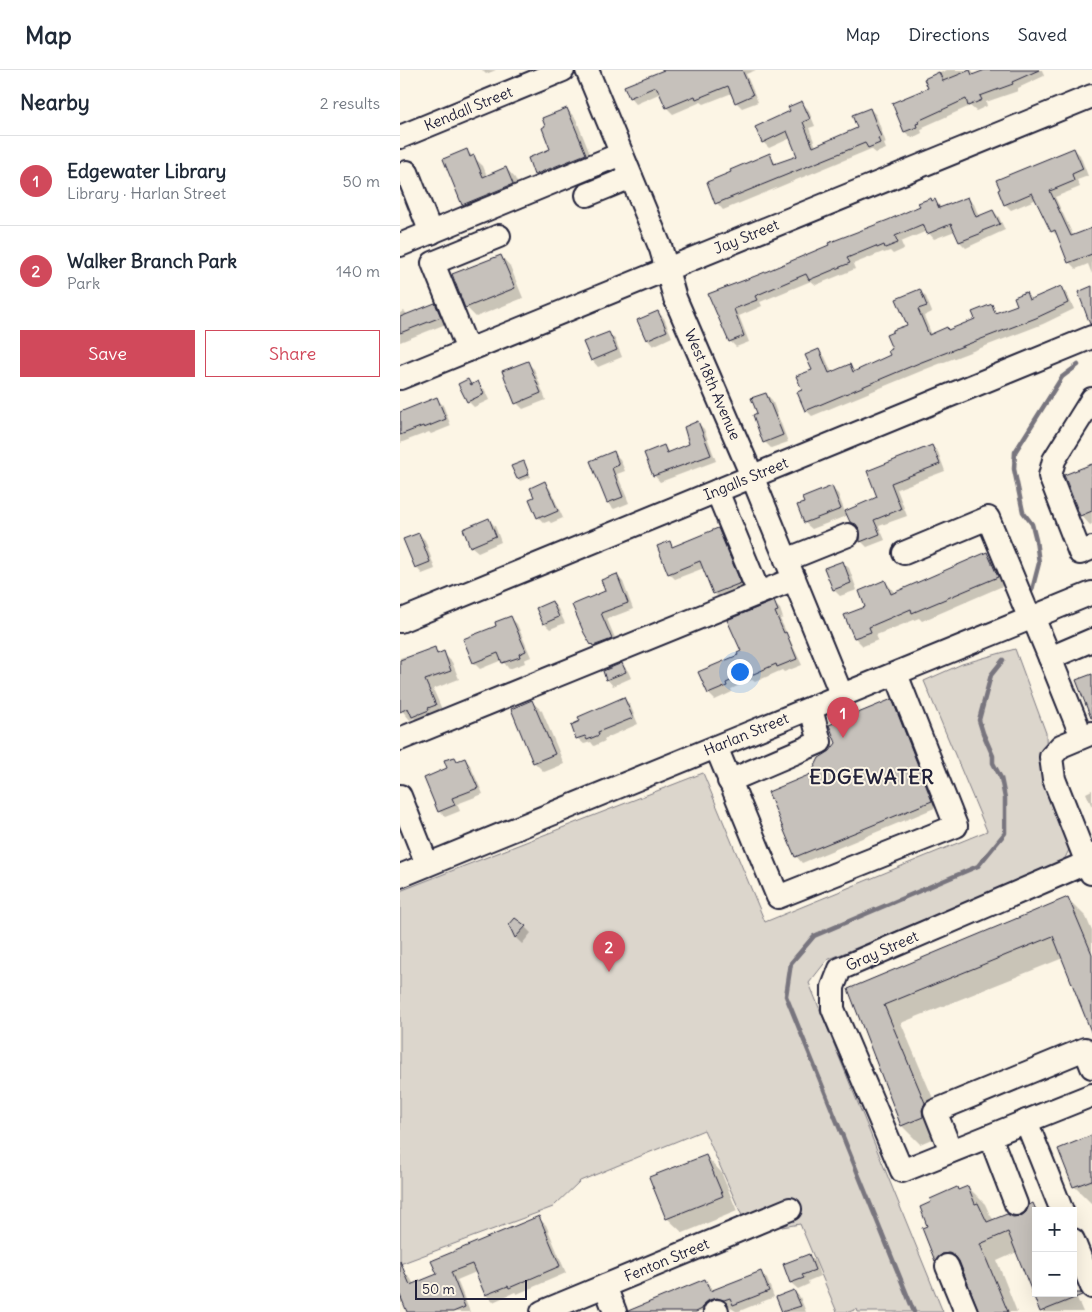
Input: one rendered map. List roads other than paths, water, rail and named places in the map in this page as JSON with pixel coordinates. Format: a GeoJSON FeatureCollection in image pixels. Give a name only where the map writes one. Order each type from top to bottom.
{"type":"FeatureCollection","features":[{"type":"Feature","properties":{"kind":"street","name":"Kendall Street"},"geometry":{"type":"LineString","coordinates":[[400,137],[563,70]]}},
{"type":"Feature","properties":{"kind":"street","name":"West 18th Avenue"},"geometry":{"type":"LineString","coordinates":[[587,70],[661,249],[675,298],[752,476],[842,696]]}},
{"type":"Feature","properties":{"kind":"street","name":"Jay Street"},"geometry":{"type":"LineString","coordinates":[[400,378],[1092,96]]}},
{"type":"Feature","properties":{"kind":"street"},"geometry":{"type":"LineString","coordinates":[[400,245],[622,154]]}},
{"type":"Feature","properties":{"kind":"street"},"geometry":{"type":"LineString","coordinates":[[406,172],[431,233]]}},
{"type":"Feature","properties":{"kind":"street"},"geometry":{"type":"LineString","coordinates":[[587,195],[631,177]]}},
{"type":"Feature","properties":{"kind":"street"},"geometry":{"type":"LineString","coordinates":[[468,350],[433,263],[499,236]]}},
{"type":"Feature","properties":{"kind":"street","name":"Ingalls Street"},"geometry":{"type":"LineString","coordinates":[[400,621],[1092,338]]}},
{"type":"Feature","properties":{"kind":"street"},"geometry":{"type":"LineString","coordinates":[[1092,399],[1054,460],[1050,476],[1080,553],[1092,548]]}},
{"type":"Feature","properties":{"kind":"street"},"geometry":{"type":"LineString","coordinates":[[1069,436],[1092,426]]}},
{"type":"Feature","properties":{"kind":"street"},"geometry":{"type":"LineString","coordinates":[[717,491],[754,581]]}},
{"type":"Feature","properties":{"kind":"street"},"geometry":{"type":"LineString","coordinates":[[904,553],[988,518],[1050,658],[1084,729],[1061,746],[1051,757],[1054,779],[1090,865]]}},
{"type":"Feature","properties":{"kind":"street"},"geometry":{"type":"LineString","coordinates":[[400,739],[790,569],[848,535]]}},
{"type":"Feature","properties":{"kind":"street","name":"Harlan Street"},"geometry":{"type":"LineString","coordinates":[[400,876],[1092,593]]}},
{"type":"Feature","properties":{"kind":"street"},"geometry":{"type":"LineString","coordinates":[[1050,658],[1092,640]]}},
{"type":"Feature","properties":{"kind":"street"},"geometry":{"type":"LineString","coordinates":[[716,747],[778,897],[956,826],[896,674]]}},
{"type":"Feature","properties":{"kind":"street"},"geometry":{"type":"LineString","coordinates":[[730,781],[820,742],[811,709]]}},
{"type":"Feature","properties":{"kind":"street"},"geometry":{"type":"LineString","coordinates":[[402,807],[427,864]]}},
{"type":"Feature","properties":{"kind":"street","name":"Gray Street"},"geometry":{"type":"LineString","coordinates":[[951,1151],[902,1170],[833,1008],[832,987],[840,969],[1090,865]]}},
{"type":"Feature","properties":{"kind":"street"},"geometry":{"type":"LineString","coordinates":[[1092,1067],[1085,1049],[935,1110],[951,1151],[1092,1095]]}},
{"type":"Feature","properties":{"kind":"street"},"geometry":{"type":"LineString","coordinates":[[1026,1121],[1060,1207]]}},
{"type":"Feature","properties":{"kind":"street"},"geometry":{"type":"LineString","coordinates":[[990,1136],[1016,1204]]}},
{"type":"Feature","properties":{"kind":"street","name":"Fenton Street"},"geometry":{"type":"LineString","coordinates":[[542,1312],[790,1209]]}},
{"type":"Feature","properties":{"kind":"street"},"geometry":{"type":"LineString","coordinates":[[1077,1250],[1092,1287]]}},
{"type":"Feature","properties":{"kind":"street"},"geometry":{"type":"LineString","coordinates":[[948,1266],[966,1312]]}},
{"type":"Feature","properties":{"kind":"street"},"geometry":{"type":"LineString","coordinates":[[605,1286],[615,1312]]}},
{"type":"Feature","properties":{"kind":"waterway"},"geometry":{"type":"LineString","coordinates":[[1032,590],[1039,563],[1032,524],[1023,512],[1014,469],[1015,452],[1062,377],[1078,365]]}},
{"type":"Feature","properties":{"kind":"waterway"},"geometry":{"type":"LineString","coordinates":[[914,1312],[786,996],[791,963],[814,936],[978,866],[1005,833],[1005,798],[1001,778],[993,763],[993,756],[979,720],[991,675],[1003,660]]}},
{"type":"Feature","properties":{"kind":"place","name":"Edgewater Library"},"geometry":{"type":"Point","coordinates":[843,738]}},
{"type":"Feature","properties":{"kind":"place","name":"Walker Branch Park"},"geometry":{"type":"Point","coordinates":[609,972]}},
{"type":"Feature","properties":{"kind":"district","name":"EDGEWATER"},"geometry":{"type":"Point","coordinates":[872,777]}}]}
